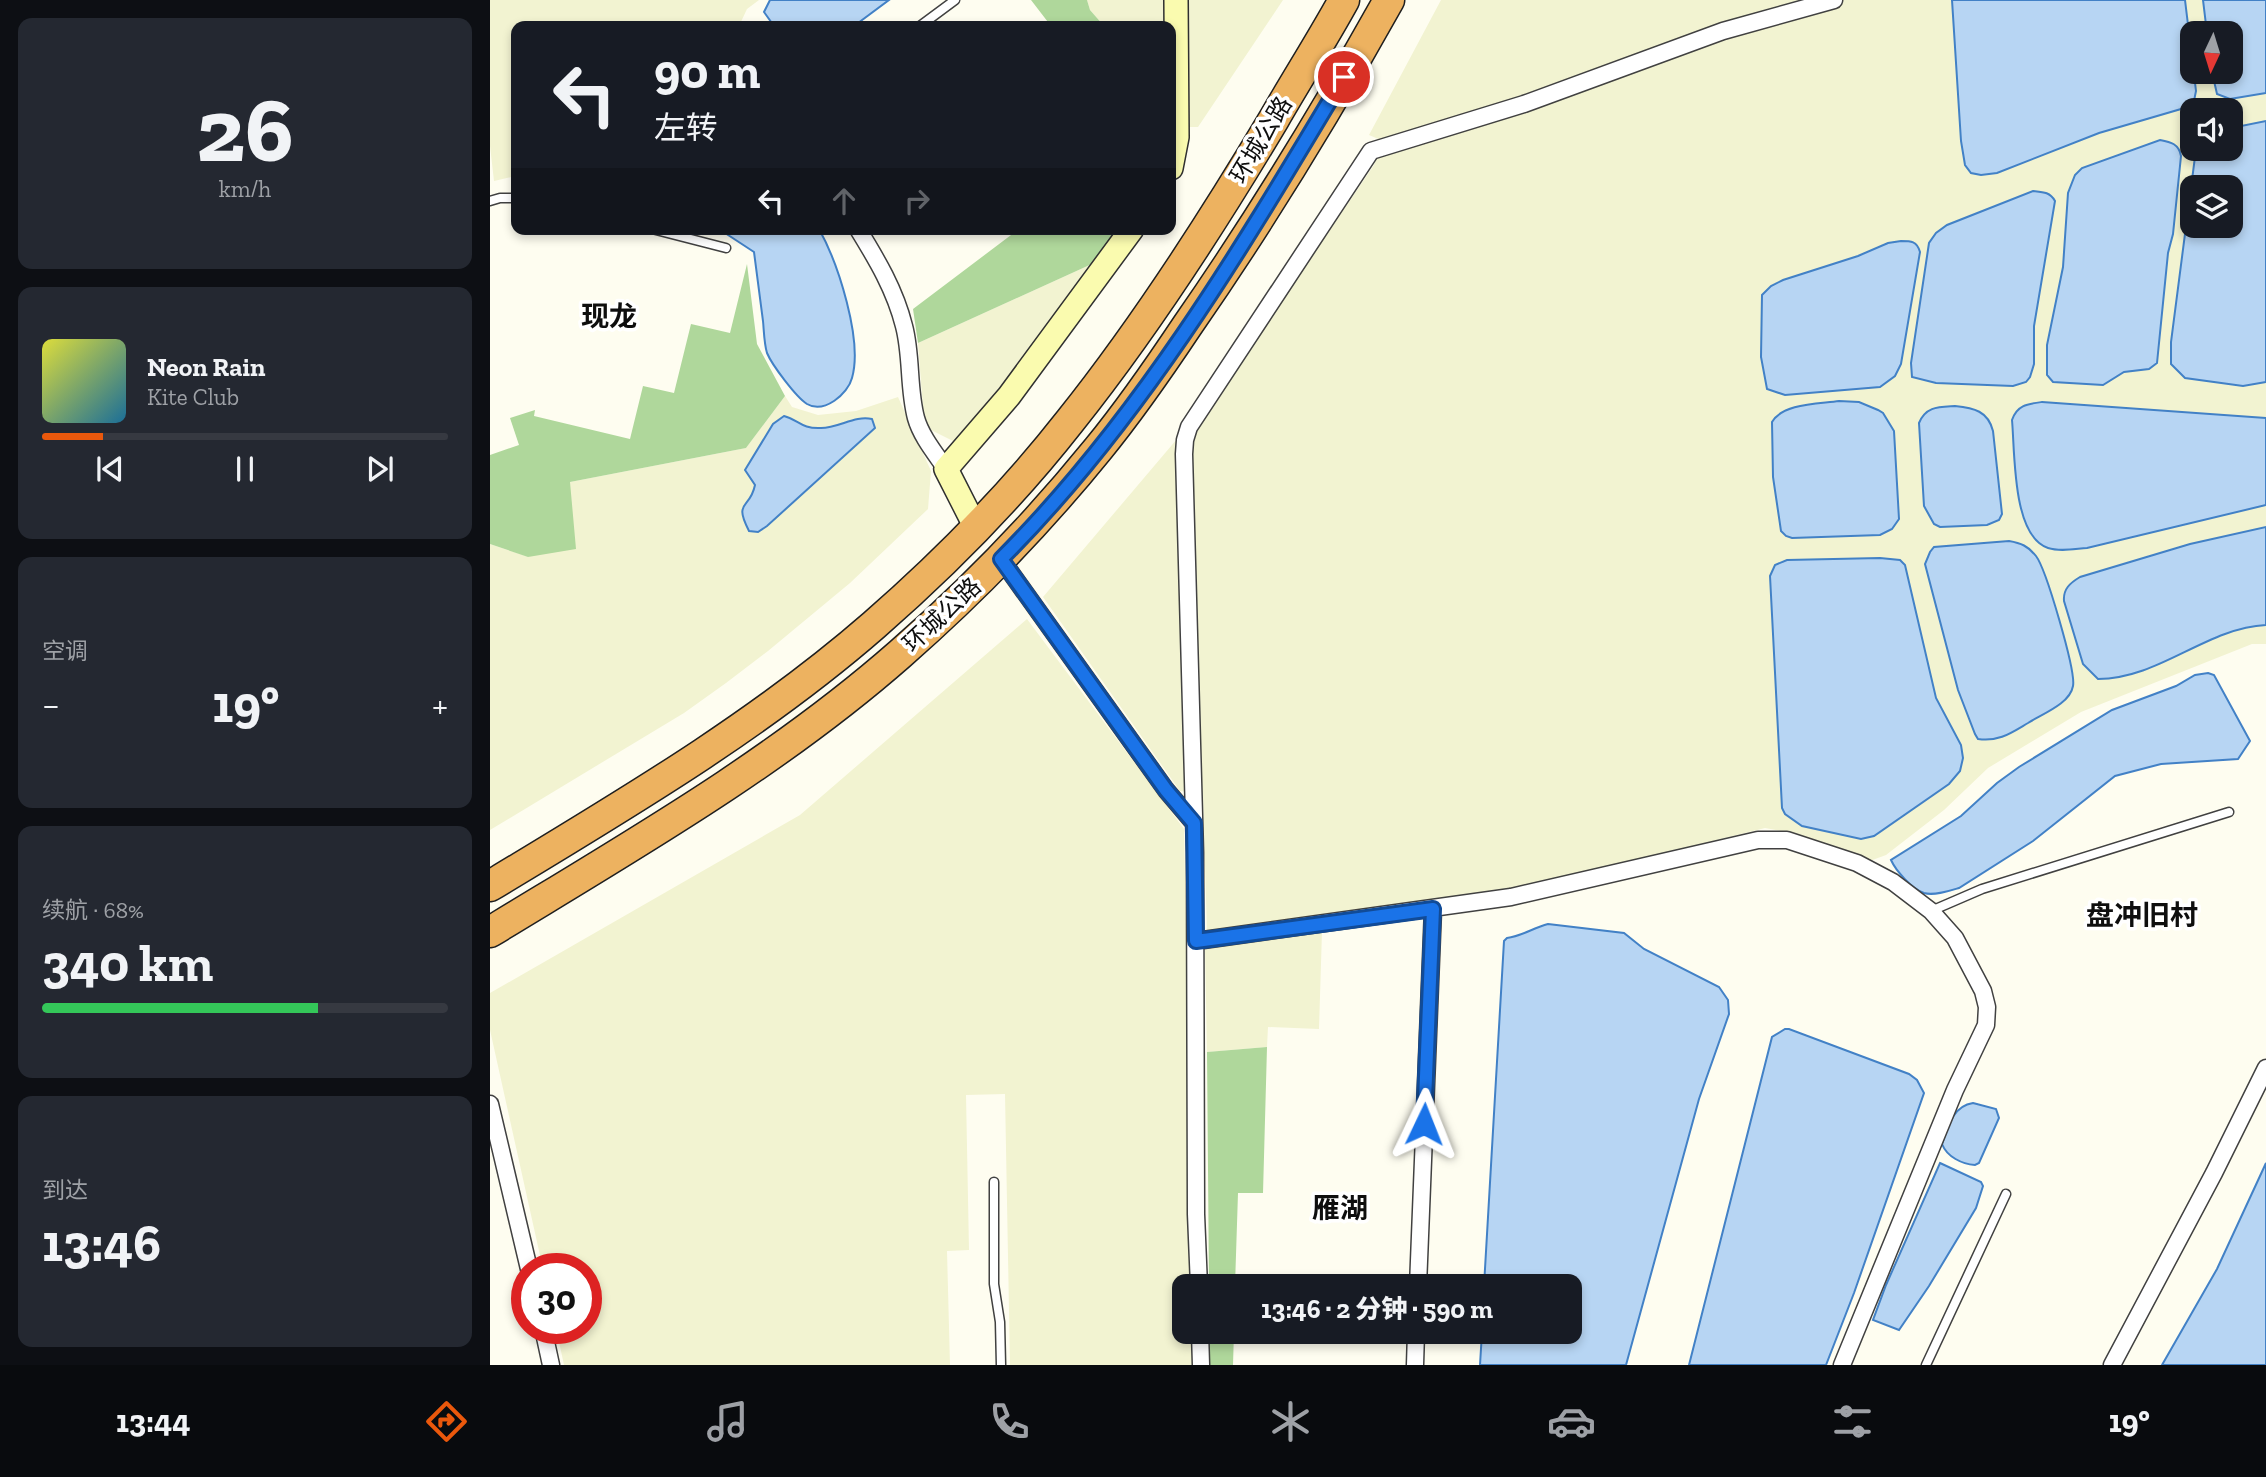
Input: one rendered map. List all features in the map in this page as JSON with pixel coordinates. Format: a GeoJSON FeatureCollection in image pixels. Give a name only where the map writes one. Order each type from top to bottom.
{"type":"FeatureCollection","features":[{"type":"Feature","properties":{"kind":"highway","name":"环城公路"},"geometry":{"type":"LineString","coordinates":[[490,886],[670,776],[746,724],[822,668],[874,625],[976,528],[1069,423],[1119,357],[1196,245],[1345,0]]}},
{"type":"Feature","properties":{"kind":"highway","name":"环城公路"},"geometry":{"type":"LineString","coordinates":[[490,932],[691,809],[769,756],[900,654],[1001,559],[1099,448],[1159,368],[1229,267],[1279,187],[1389,0]]}},
{"type":"Feature","properties":{"kind":"street"},"geometry":{"type":"LineString","coordinates":[[1176,0],[1176,142]]}},
{"type":"Feature","properties":{"kind":"street"},"geometry":{"type":"LineString","coordinates":[[1198,1274],[1194,823],[1184,466],[1186,432],[1371,151],[1524,104],[1723,31],[1834,0]]}},
{"type":"Feature","properties":{"kind":"street"},"geometry":{"type":"LineString","coordinates":[[862,235],[884,271],[898,304],[905,329],[916,417],[976,528]]}},
{"type":"Feature","properties":{"kind":"street"},"geometry":{"type":"LineString","coordinates":[[946,469],[1009,396],[1128,235]]}},
{"type":"Feature","properties":{"kind":"street"},"geometry":{"type":"LineString","coordinates":[[1001,559],[1166,790],[1194,823]]}},
{"type":"Feature","properties":{"kind":"street"},"geometry":{"type":"LineString","coordinates":[[1196,941],[1511,897],[1758,840],[1797,842],[1857,863],[1893,882],[1931,911],[1955,938],[1983,991],[1986,1025],[1955,1090],[1842,1365]]}},
{"type":"Feature","properties":{"kind":"street"},"geometry":{"type":"LineString","coordinates":[[1418,1274],[1433,909]]}},
{"type":"Feature","properties":{"kind":"street"},"geometry":{"type":"LineString","coordinates":[[2112,1365],[2214,1173],[2266,1068]]}},
{"type":"Feature","properties":{"kind":"street"},"geometry":{"type":"LineString","coordinates":[[490,1104],[525,1253]]}},
{"type":"Feature","properties":{"kind":"street"},"geometry":{"type":"LineString","coordinates":[[546,1344],[551,1365]]}},
{"type":"Feature","properties":{"kind":"street"},"geometry":{"type":"LineString","coordinates":[[1200,1344],[1201,1365]]}},
{"type":"Feature","properties":{"kind":"street"},"geometry":{"type":"LineString","coordinates":[[1415,1365],[1416,1344]]}},
{"type":"Feature","properties":{"kind":"lane"},"geometry":{"type":"LineString","coordinates":[[927,21],[955,0]]}},
{"type":"Feature","properties":{"kind":"lane"},"geometry":{"type":"LineString","coordinates":[[490,201],[511,198]]}},
{"type":"Feature","properties":{"kind":"lane"},"geometry":{"type":"LineString","coordinates":[[675,235],[726,248]]}},
{"type":"Feature","properties":{"kind":"lane"},"geometry":{"type":"LineString","coordinates":[[1931,911],[1982,889],[2229,812]]}},
{"type":"Feature","properties":{"kind":"lane"},"geometry":{"type":"LineString","coordinates":[[994,1182],[994,1284],[1000,1322],[1001,1365]]}},
{"type":"Feature","properties":{"kind":"lane"},"geometry":{"type":"LineString","coordinates":[[1926,1365],[2006,1195]]}},
{"type":"Feature","properties":{"kind":"green space"},"geometry":{"type":"Polygon","coordinates":[[[490,0],[759,0],[747,9],[741,21],[511,21],[511,177],[494,181],[490,146],[490,0]]]}},
{"type":"Feature","properties":{"kind":"green space"},"geometry":{"type":"Polygon","coordinates":[[[1031,0],[1087,0],[1090,10],[1100,21],[1047,21],[1031,0]]]}},
{"type":"Feature","properties":{"kind":"green space"},"geometry":{"type":"Polygon","coordinates":[[[1087,0],[1168,0],[1168,21],[1100,21],[1090,10],[1087,0]]]}},
{"type":"Feature","properties":{"kind":"green space"},"geometry":{"type":"Polygon","coordinates":[[[1182,0],[1283,0],[1198,127],[1185,127],[1182,0]]]}},
{"type":"Feature","properties":{"kind":"green space"},"geometry":{"type":"Polygon","coordinates":[[[1441,0],[2266,0],[2266,644],[2252,644],[2081,712],[1988,768],[1944,810],[1886,855],[1867,862],[1792,833],[1765,828],[1512,891],[1207,934],[1203,794],[1180,791],[1043,597],[1177,439],[1186,442],[1374,165],[1383,141],[1369,135],[1441,0]]]}},
{"type":"Feature","properties":{"kind":"green space"},"geometry":{"type":"Polygon","coordinates":[[[1011,235],[1115,235],[1094,263],[918,343],[913,309],[1011,235]]]}},
{"type":"Feature","properties":{"kind":"green space"},"geometry":{"type":"Polygon","coordinates":[[[1094,263],[986,409],[955,442],[931,430],[924,421],[918,343],[1094,263]]]}},
{"type":"Feature","properties":{"kind":"green space"},"geometry":{"type":"Polygon","coordinates":[[[747,264],[757,344],[785,396],[746,448],[570,482],[576,549],[528,557],[490,544],[490,455],[519,445],[510,418],[535,410],[534,416],[630,439],[643,386],[674,393],[691,324],[730,333],[747,264]]]}},
{"type":"Feature","properties":{"kind":"green space"},"geometry":{"type":"Polygon","coordinates":[[[785,396],[792,407],[818,415],[856,411],[898,397],[931,471],[928,509],[850,583],[726,683],[684,713],[490,830],[490,544],[529,557],[570,482],[746,448],[785,396]]]}},
{"type":"Feature","properties":{"kind":"green space"},"geometry":{"type":"Polygon","coordinates":[[[1027,619],[1184,829],[1193,1274],[1172,1274],[1172,1344],[1194,1344],[1194,1365],[1010,1365],[1005,1094],[966,1095],[969,1250],[947,1251],[950,1365],[564,1365],[559,1344],[602,1344],[602,1253],[539,1253],[490,1030],[490,993],[800,815],[1027,619]]]}},
{"type":"Feature","properties":{"kind":"green space"},"geometry":{"type":"Polygon","coordinates":[[[1322,931],[1319,1029],[1268,1027],[1267,1047],[1207,1052],[1205,946],[1322,931]]]}},
{"type":"Feature","properties":{"kind":"green space"},"geometry":{"type":"Polygon","coordinates":[[[1267,1047],[1263,1193],[1238,1193],[1235,1274],[1209,1274],[1207,1052],[1267,1047]]]}},
{"type":"Feature","properties":{"kind":"green space"},"geometry":{"type":"Polygon","coordinates":[[[1209,1344],[1234,1344],[1233,1365],[1209,1365],[1209,1344]]]}},
{"type":"Feature","properties":{"kind":"water"},"geometry":{"type":"Polygon","coordinates":[[[770,0],[889,0],[861,21],[770,21],[764,12],[770,0]]]}},
{"type":"Feature","properties":{"kind":"water"},"geometry":{"type":"Polygon","coordinates":[[[1952,0],[2185,0],[2188,21],[2180,21],[2180,84],[2195,84],[2196,91],[2195,98],[2180,98],[2180,109],[2099,133],[1997,173],[1971,173],[1965,165],[1961,141],[1952,0]]]}},
{"type":"Feature","properties":{"kind":"water"},"geometry":{"type":"Polygon","coordinates":[[[2203,0],[2266,0],[2266,93],[2236,98],[2217,94],[2215,84],[2244,84],[2244,21],[2206,21],[2203,0]]]}},
{"type":"Feature","properties":{"kind":"water"},"geometry":{"type":"Polygon","coordinates":[[[2266,121],[2266,382],[2243,386],[2185,378],[2171,364],[2171,342],[2184,238],[2243,238],[2243,175],[2193,175],[2194,161],[2243,161],[2243,126],[2266,121]]]}},
{"type":"Feature","properties":{"kind":"water"},"geometry":{"type":"Polygon","coordinates":[[[2160,140],[2174,144],[2180,154],[2157,363],[2149,369],[2124,372],[2103,385],[2053,382],[2047,375],[2047,345],[2063,267],[2068,193],[2075,175],[2082,168],[2160,140]]]}},
{"type":"Feature","properties":{"kind":"water"},"geometry":{"type":"Polygon","coordinates":[[[2033,191],[2048,194],[2055,201],[2034,326],[2034,364],[2030,377],[2026,382],[2013,386],[1936,383],[1912,377],[1911,363],[1929,243],[1936,233],[1947,225],[2033,191]]]}},
{"type":"Feature","properties":{"kind":"water"},"geometry":{"type":"Polygon","coordinates":[[[728,235],[822,235],[841,281],[854,343],[855,362],[850,384],[834,401],[821,406],[807,404],[791,388],[767,353],[754,252],[728,235]]]}},
{"type":"Feature","properties":{"kind":"water"},"geometry":{"type":"Polygon","coordinates":[[[1913,242],[1920,252],[1901,364],[1895,376],[1880,387],[1785,395],[1767,389],[1761,357],[1762,295],[1783,280],[1858,256],[1888,243],[1913,242]]]}},
{"type":"Feature","properties":{"kind":"water"},"geometry":{"type":"Polygon","coordinates":[[[1839,401],[1859,402],[1878,410],[1883,413],[1894,431],[1899,519],[1892,529],[1880,535],[1786,536],[1781,531],[1773,477],[1772,422],[1784,411],[1793,408],[1839,401]]]}},
{"type":"Feature","properties":{"kind":"water"},"geometry":{"type":"Polygon","coordinates":[[[2042,402],[2266,418],[2266,505],[2087,548],[2048,548],[2036,540],[2022,511],[2015,471],[2012,420],[2023,406],[2042,402]]]}},
{"type":"Feature","properties":{"kind":"water"},"geometry":{"type":"Polygon","coordinates":[[[1955,406],[1984,415],[1993,431],[2002,514],[1999,520],[1987,525],[1940,527],[1934,524],[1924,506],[1919,423],[1929,410],[1955,406]]]}},
{"type":"Feature","properties":{"kind":"water"},"geometry":{"type":"Polygon","coordinates":[[[784,416],[814,428],[866,418],[872,419],[875,428],[767,526],[758,532],[749,531],[742,514],[755,485],[745,470],[773,424],[784,416]]]}},
{"type":"Feature","properties":{"kind":"water"},"geometry":{"type":"Polygon","coordinates":[[[2266,527],[2266,625],[2223,635],[2162,663],[2120,677],[2098,679],[2083,664],[2064,601],[2066,590],[2073,582],[2080,577],[2190,544],[2266,527]]]}},
{"type":"Feature","properties":{"kind":"water"},"geometry":{"type":"Polygon","coordinates":[[[2009,541],[2027,547],[2041,565],[2065,642],[2073,686],[2067,698],[2048,712],[2005,736],[1985,740],[1978,739],[1975,734],[1958,690],[1925,564],[1934,547],[2009,541]]]}},
{"type":"Feature","properties":{"kind":"water"},"geometry":{"type":"Polygon","coordinates":[[[1787,560],[1900,560],[1905,565],[1936,698],[1961,745],[1963,758],[1960,771],[1949,784],[1874,836],[1861,839],[1802,826],[1785,814],[1782,808],[1770,576],[1775,565],[1787,560]]]}},
{"type":"Feature","properties":{"kind":"water"},"geometry":{"type":"Polygon","coordinates":[[[2195,675],[2214,675],[2250,741],[2238,759],[2161,764],[2115,776],[2033,841],[1959,888],[1937,894],[1924,893],[1910,884],[1893,864],[1891,860],[1961,816],[2019,767],[2112,710],[2176,686],[2195,675]]]}},
{"type":"Feature","properties":{"kind":"water"},"geometry":{"type":"Polygon","coordinates":[[[1548,924],[1624,933],[1644,949],[1719,987],[1728,1000],[1729,1014],[1699,1099],[1626,1365],[1480,1365],[1481,1344],[1582,1344],[1582,1274],[1485,1274],[1504,941],[1548,924]]]}},
{"type":"Feature","properties":{"kind":"water"},"geometry":{"type":"Polygon","coordinates":[[[1785,1029],[1909,1074],[1917,1080],[1924,1093],[1826,1365],[1689,1365],[1772,1037],[1785,1029]]]}},
{"type":"Feature","properties":{"kind":"water"},"geometry":{"type":"Polygon","coordinates":[[[1973,1103],[1996,1109],[1999,1118],[1979,1163],[1975,1165],[1956,1159],[1947,1153],[1942,1144],[1956,1113],[1973,1103]]]}},
{"type":"Feature","properties":{"kind":"water"},"geometry":{"type":"Polygon","coordinates":[[[1940,1163],[1981,1182],[1983,1186],[1976,1208],[1899,1330],[1873,1320],[1940,1163]]]}},
{"type":"Feature","properties":{"kind":"water"},"geometry":{"type":"Polygon","coordinates":[[[2266,1163],[2266,1365],[2162,1365],[2217,1269],[2266,1163]]]}},
{"type":"Feature","properties":{"kind":"district","name":"现龙"},"geometry":{"type":"Point","coordinates":[609,316]}},
{"type":"Feature","properties":{"kind":"district","name":"盘冲旧村"},"geometry":{"type":"Point","coordinates":[2142,915]}},
{"type":"Feature","properties":{"kind":"district","name":"雁湖"},"geometry":{"type":"Point","coordinates":[1340,1208]}},
{"type":"Feature","properties":{"kind":"route"},"geometry":{"type":"LineString","coordinates":[[1344,77],[1229,267],[1151,379],[1099,448],[1001,559],[1166,790],[1194,823],[1196,941],[1433,909],[1424,1124]]}}]}
